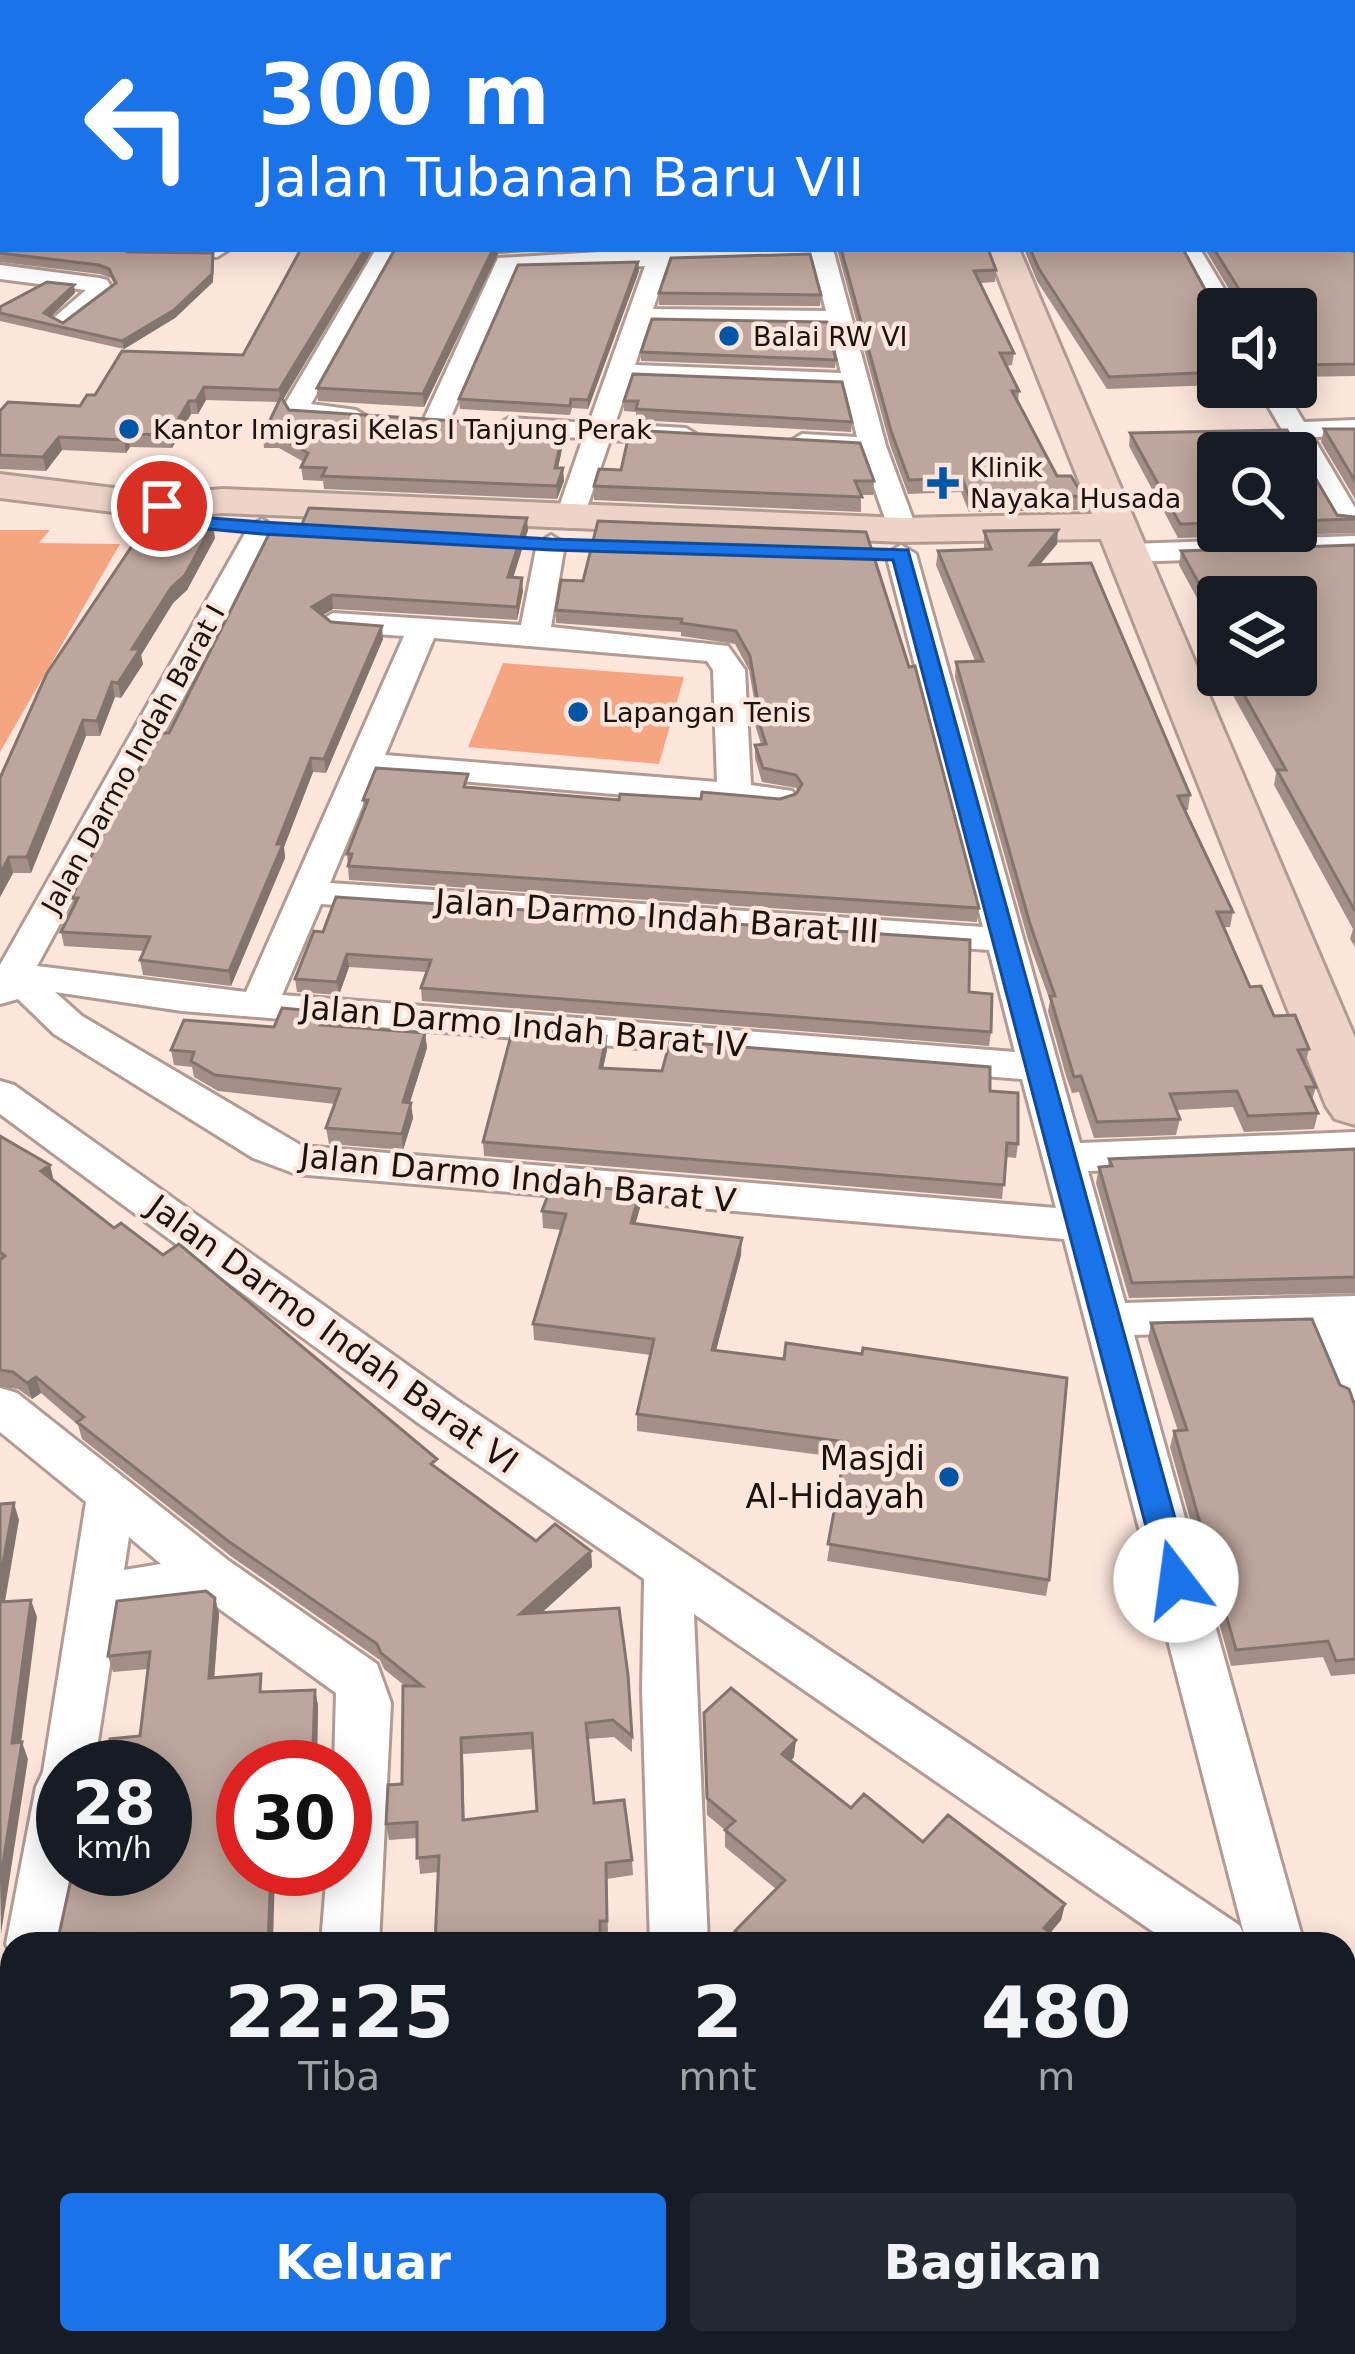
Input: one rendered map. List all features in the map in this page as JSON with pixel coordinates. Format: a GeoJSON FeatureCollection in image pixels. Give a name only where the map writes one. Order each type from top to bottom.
{"type":"FeatureCollection","features":[{"type":"Feature","properties":{"kind":"street"},"geometry":{"type":"LineString","coordinates":[[374,418],[300,412],[298,404],[385,252]]}},
{"type":"Feature","properties":{"kind":"street"},"geometry":{"type":"LineString","coordinates":[[711,437],[448,422],[502,265],[768,252]]}},
{"type":"Feature","properties":{"kind":"street"},"geometry":{"type":"LineString","coordinates":[[822,252],[1272,1932]]}},
{"type":"Feature","properties":{"kind":"street"},"geometry":{"type":"LineString","coordinates":[[1004,252],[1355,1106]]}},
{"type":"Feature","properties":{"kind":"street"},"geometry":{"type":"LineString","coordinates":[[1191,252],[1212,288]]}},
{"type":"Feature","properties":{"kind":"street"},"geometry":{"type":"LineString","coordinates":[[534,635],[560,532],[660,254]]}},
{"type":"Feature","properties":{"kind":"street"},"geometry":{"type":"LineString","coordinates":[[0,272],[99,284],[101,290],[62,321]]}},
{"type":"Feature","properties":{"kind":"street"},"geometry":{"type":"LineString","coordinates":[[637,316],[840,319]]}},
{"type":"Feature","properties":{"kind":"street"},"geometry":{"type":"LineString","coordinates":[[617,371],[856,381]]}},
{"type":"Feature","properties":{"kind":"street"},"geometry":{"type":"LineString","coordinates":[[1283,408],[1354,535]]}},
{"type":"Feature","properties":{"kind":"street"},"geometry":{"type":"LineString","coordinates":[[1296,430],[1355,428]]}},
{"type":"Feature","properties":{"kind":"street"},"geometry":{"type":"LineString","coordinates":[[781,441],[873,446]]}},
{"type":"Feature","properties":{"kind":"street"},"geometry":{"type":"LineString","coordinates":[[0,487],[162,506],[223,501],[560,532]]}},
{"type":"Feature","properties":{"kind":"street"},"geometry":{"type":"LineString","coordinates":[[162,506],[208,524],[262,528],[902,542],[1354,535]]}},
{"type":"Feature","properties":{"kind":"street"},"geometry":{"type":"LineString","coordinates":[[1317,526],[1354,535]]}},
{"type":"Feature","properties":{"kind":"street","name":"Jalan Darmo Indah Barat I"},"geometry":{"type":"LineString","coordinates":[[6,988],[262,528]]}},
{"type":"Feature","properties":{"kind":"street"},"geometry":{"type":"LineString","coordinates":[[1126,540],[1197,528]]}},
{"type":"Feature","properties":{"kind":"street"},"geometry":{"type":"LineString","coordinates":[[333,622],[717,653],[729,670],[734,795]]}},
{"type":"Feature","properties":{"kind":"street"},"geometry":{"type":"LineString","coordinates":[[260,1005],[423,628]]}},
{"type":"Feature","properties":{"kind":"street"},"geometry":{"type":"LineString","coordinates":[[364,763],[780,798]]}},
{"type":"Feature","properties":{"kind":"street","name":"Jalan Darmo Indah Barat III"},"geometry":{"type":"LineString","coordinates":[[310,892],[1003,940]]}},
{"type":"Feature","properties":{"kind":"street","name":"Jalan Darmo Indah Barat IV"},"geometry":{"type":"LineString","coordinates":[[6,988],[1037,1067]]}},
{"type":"Feature","properties":{"kind":"street","name":"Jalan Darmo Indah Barat V"},"geometry":{"type":"LineString","coordinates":[[6,988],[268,1148],[296,1160],[1079,1225]]}},
{"type":"Feature","properties":{"kind":"street","name":"Jalan Darmo Indah Barat VI"},"geometry":{"type":"LineString","coordinates":[[0,1094],[438,1412],[1201,1932]]}},
{"type":"Feature","properties":{"kind":"street"},"geometry":{"type":"LineString","coordinates":[[1061,1158],[1355,1146]]}},
{"type":"Feature","properties":{"kind":"street"},"geometry":{"type":"LineString","coordinates":[[1105,1320],[1341,1313],[1355,1387]]}},
{"type":"Feature","properties":{"kind":"street"},"geometry":{"type":"LineString","coordinates":[[0,1406],[211,1575],[358,1680],[365,1703],[351,1932]]}},
{"type":"Feature","properties":{"kind":"street"},"geometry":{"type":"LineString","coordinates":[[72,1740],[111,1498]]}},
{"type":"Feature","properties":{"kind":"street"},"geometry":{"type":"LineString","coordinates":[[669,1570],[668,1690],[678,1932]]}},
{"type":"Feature","properties":{"kind":"street"},"geometry":{"type":"LineString","coordinates":[[97,1596],[211,1575]]}},
{"type":"Feature","properties":{"kind":"street"},"geometry":{"type":"LineString","coordinates":[[37,1932],[44,1896]]}},
{"type":"Feature","properties":{"kind":"shaded area"},"geometry":{"type":"Polygon","coordinates":[[[0,530],[50,530],[39,543],[120,544],[0,752],[0,530]]]}},
{"type":"Feature","properties":{"kind":"shaded area","name":"Lapangan Tenis"},"geometry":{"type":"Polygon","coordinates":[[[503,663],[684,677],[659,764],[468,747],[503,663]]]}},
{"type":"Feature","properties":{"kind":"building"},"geometry":{"type":"Polygon","coordinates":[[[299,252],[363,252],[279,390],[204,387],[196,401],[189,401],[169,435],[128,434],[124,440],[59,437],[43,457],[0,455],[0,411],[8,402],[80,406],[87,395],[95,395],[122,351],[243,355],[299,252]]]}},
{"type":"Feature","properties":{"kind":"building"},"geometry":{"type":"Polygon","coordinates":[[[393,252],[492,252],[423,394],[317,388],[393,252]]]}},
{"type":"Feature","properties":{"kind":"building"},"geometry":{"type":"Polygon","coordinates":[[[842,252],[989,252],[996,270],[974,271],[1014,353],[1000,353],[1019,391],[1012,391],[1057,476],[1071,476],[1083,496],[970,499],[962,478],[909,480],[842,252]]]}},
{"type":"Feature","properties":{"kind":"building"},"geometry":{"type":"Polygon","coordinates":[[[1031,252],[1185,252],[1204,288],[1197,288],[1197,373],[1109,377],[1031,252]]]}},
{"type":"Feature","properties":{"kind":"building"},"geometry":{"type":"Polygon","coordinates":[[[1216,252],[1355,252],[1355,364],[1317,365],[1317,288],[1238,288],[1216,252]]]}},
{"type":"Feature","properties":{"kind":"building"},"geometry":{"type":"Polygon","coordinates":[[[0,253],[213,253],[212,274],[174,310],[122,341],[0,313],[0,307],[47,282],[74,285],[44,313],[63,323],[116,283],[109,269],[0,253]]]}},
{"type":"Feature","properties":{"kind":"building"},"geometry":{"type":"Polygon","coordinates":[[[810,254],[821,295],[659,293],[671,258],[810,254]]]}},
{"type":"Feature","properties":{"kind":"building"},"geometry":{"type":"Polygon","coordinates":[[[638,262],[588,400],[571,399],[570,406],[459,399],[518,265],[638,262]]]}},
{"type":"Feature","properties":{"kind":"building"},"geometry":{"type":"Polygon","coordinates":[[[652,319],[827,322],[836,360],[641,352],[652,319]]]}},
{"type":"Feature","properties":{"kind":"building"},"geometry":{"type":"Polygon","coordinates":[[[633,374],[842,382],[852,422],[636,409],[638,401],[624,401],[633,374]]]}},
{"type":"Feature","properties":{"kind":"building"},"geometry":{"type":"Polygon","coordinates":[[[281,397],[289,410],[564,428],[555,468],[563,468],[557,486],[322,476],[326,468],[301,467],[308,453],[277,436],[263,435],[281,397]]]}},
{"type":"Feature","properties":{"kind":"building"},"geometry":{"type":"Polygon","coordinates":[[[1324,429],[1355,429],[1355,481],[1324,429]]]}},
{"type":"Feature","properties":{"kind":"building"},"geometry":{"type":"Polygon","coordinates":[[[630,430],[860,443],[874,481],[855,481],[862,497],[594,486],[599,469],[621,470],[630,430]]]}},
{"type":"Feature","properties":{"kind":"building"},"geometry":{"type":"Polygon","coordinates":[[[1287,430],[1288,432],[1197,432],[1197,524],[1180,524],[1130,433],[1287,430]]]}},
{"type":"Feature","properties":{"kind":"building"},"geometry":{"type":"Polygon","coordinates":[[[1317,481],[1337,515],[1355,519],[1317,520],[1317,481]]]}},
{"type":"Feature","properties":{"kind":"building"},"geometry":{"type":"Polygon","coordinates":[[[309,508],[527,518],[508,577],[522,578],[517,607],[332,595],[312,607],[331,622],[382,626],[324,759],[311,758],[277,844],[283,844],[229,971],[140,960],[150,937],[61,932],[78,898],[72,898],[83,871],[139,769],[162,733],[169,733],[271,530],[299,531],[309,508]]]}},
{"type":"Feature","properties":{"kind":"building"},"geometry":{"type":"Polygon","coordinates":[[[150,519],[213,524],[185,575],[171,588],[132,649],[140,649],[118,683],[112,682],[97,721],[83,720],[27,857],[9,857],[0,874],[0,778],[47,673],[150,519]]]}},
{"type":"Feature","properties":{"kind":"building"},"geometry":{"type":"Polygon","coordinates":[[[598,521],[866,532],[909,667],[915,666],[979,908],[348,866],[352,854],[347,854],[376,768],[468,774],[464,787],[619,800],[620,794],[701,799],[702,792],[780,799],[796,794],[802,784],[796,775],[763,768],[755,745],[766,744],[752,701],[757,697],[750,656],[736,631],[681,623],[682,619],[556,610],[561,580],[583,581],[598,521]]]}},
{"type":"Feature","properties":{"kind":"building"},"geometry":{"type":"Polygon","coordinates":[[[1058,530],[1030,565],[1091,563],[1190,795],[1178,796],[1233,912],[1217,912],[1250,987],[1261,986],[1274,1016],[1295,1015],[1309,1049],[1298,1050],[1316,1087],[1306,1087],[1318,1113],[1248,1116],[1237,1091],[1170,1094],[1180,1119],[1097,1122],[1081,1076],[1074,1077],[1050,996],[1055,996],[956,662],[983,661],[938,551],[991,549],[984,531],[1058,530]]]}},
{"type":"Feature","properties":{"kind":"building"},"geometry":{"type":"Polygon","coordinates":[[[1355,545],[1355,911],[1277,770],[1286,770],[1245,696],[1317,696],[1317,576],[1197,576],[1197,580],[1181,551],[1317,552],[1317,546],[1355,545]]]}},
{"type":"Feature","properties":{"kind":"building"},"geometry":{"type":"Polygon","coordinates":[[[336,897],[970,940],[969,992],[992,994],[991,1032],[421,988],[431,960],[347,954],[337,982],[295,979],[314,931],[323,932],[336,897]]]}},
{"type":"Feature","properties":{"kind":"building"},"geometry":{"type":"Polygon","coordinates":[[[282,1008],[325,1012],[320,1025],[425,1033],[403,1102],[411,1103],[402,1134],[326,1128],[340,1089],[215,1075],[191,1061],[194,1052],[171,1050],[184,1020],[274,1027],[282,1008]]]}},
{"type":"Feature","properties":{"kind":"building"},"geometry":{"type":"Polygon","coordinates":[[[513,1028],[606,1036],[600,1068],[662,1071],[670,1041],[990,1067],[990,1091],[1018,1093],[1018,1144],[1007,1143],[1004,1185],[483,1142],[513,1028]]]}},
{"type":"Feature","properties":{"kind":"building"},"geometry":{"type":"Polygon","coordinates":[[[0,1136],[50,1165],[41,1171],[114,1228],[121,1223],[163,1255],[179,1244],[437,1459],[431,1464],[536,1541],[555,1524],[591,1551],[520,1614],[619,1608],[632,1736],[613,1720],[586,1723],[594,1803],[624,1800],[632,1860],[606,1863],[607,1921],[600,1921],[600,1932],[436,1932],[439,1856],[417,1858],[417,1822],[386,1824],[388,1785],[402,1784],[403,1686],[422,1686],[381,1653],[377,1644],[228,1541],[77,1422],[84,1417],[36,1377],[27,1383],[13,1372],[0,1370],[0,1260],[5,1256],[0,1252],[0,1136]],[[532,1733],[461,1738],[463,1820],[537,1811],[532,1733]]]}},
{"type":"Feature","properties":{"kind":"building"},"geometry":{"type":"Polygon","coordinates":[[[1355,1149],[1355,1277],[1132,1283],[1099,1167],[1112,1166],[1109,1159],[1355,1149]]]}},
{"type":"Feature","properties":{"kind":"building"},"geometry":{"type":"Polygon","coordinates":[[[552,1184],[640,1191],[631,1223],[742,1238],[712,1350],[784,1359],[786,1343],[862,1354],[863,1348],[1067,1378],[1049,1580],[828,1544],[847,1442],[637,1414],[654,1339],[533,1324],[566,1214],[542,1211],[552,1184]]]}},
{"type":"Feature","properties":{"kind":"building"},"geometry":{"type":"Polygon","coordinates":[[[1312,1319],[1340,1385],[1349,1389],[1355,1406],[1355,1659],[1336,1661],[1328,1641],[1236,1650],[1174,1431],[1187,1430],[1151,1323],[1312,1319]]]}},
{"type":"Feature","properties":{"kind":"building"},"geometry":{"type":"Polygon","coordinates":[[[14,1503],[0,1580],[0,1504],[14,1503]]]}},
{"type":"Feature","properties":{"kind":"building"},"geometry":{"type":"Polygon","coordinates":[[[206,1591],[215,1598],[209,1678],[261,1674],[260,1692],[315,1690],[313,1740],[216,1740],[216,1896],[270,1896],[268,1932],[60,1932],[67,1896],[192,1896],[192,1740],[110,1740],[140,1736],[150,1652],[108,1656],[117,1601],[206,1591]]]}},
{"type":"Feature","properties":{"kind":"building"},"geometry":{"type":"Polygon","coordinates":[[[31,1600],[12,1743],[22,1742],[0,1882],[0,1602],[31,1600]]]}},
{"type":"Feature","properties":{"kind":"building"},"geometry":{"type":"Polygon","coordinates":[[[731,1688],[796,1740],[782,1754],[851,1808],[864,1794],[923,1842],[948,1815],[1065,1904],[1044,1928],[1049,1932],[736,1932],[785,1880],[725,1830],[735,1821],[707,1798],[704,1713],[731,1688]]]}},
{"type":"Feature","properties":{"kind":"place","name":"Balai RW VI"},"geometry":{"type":"Point","coordinates":[729,336]}},
{"type":"Feature","properties":{"kind":"place","name":"Kantor Imigrasi Kelas I Tanjung Perak"},"geometry":{"type":"Point","coordinates":[129,429]}},
{"type":"Feature","properties":{"kind":"place","name":"Klinik Nayaka Husada"},"geometry":{"type":"Point","coordinates":[943,483]}},
{"type":"Feature","properties":{"kind":"place","name":"Lapangan Tenis"},"geometry":{"type":"Point","coordinates":[578,712]}},
{"type":"Feature","properties":{"kind":"place","name":"Masjdi Al-Hidayah"},"geometry":{"type":"Point","coordinates":[949,1477]}},
{"type":"Feature","properties":{"kind":"route"},"geometry":{"type":"LineString","coordinates":[[162,506],[208,524],[262,528],[551,544],[901,554],[1176,1580]]}}]}
